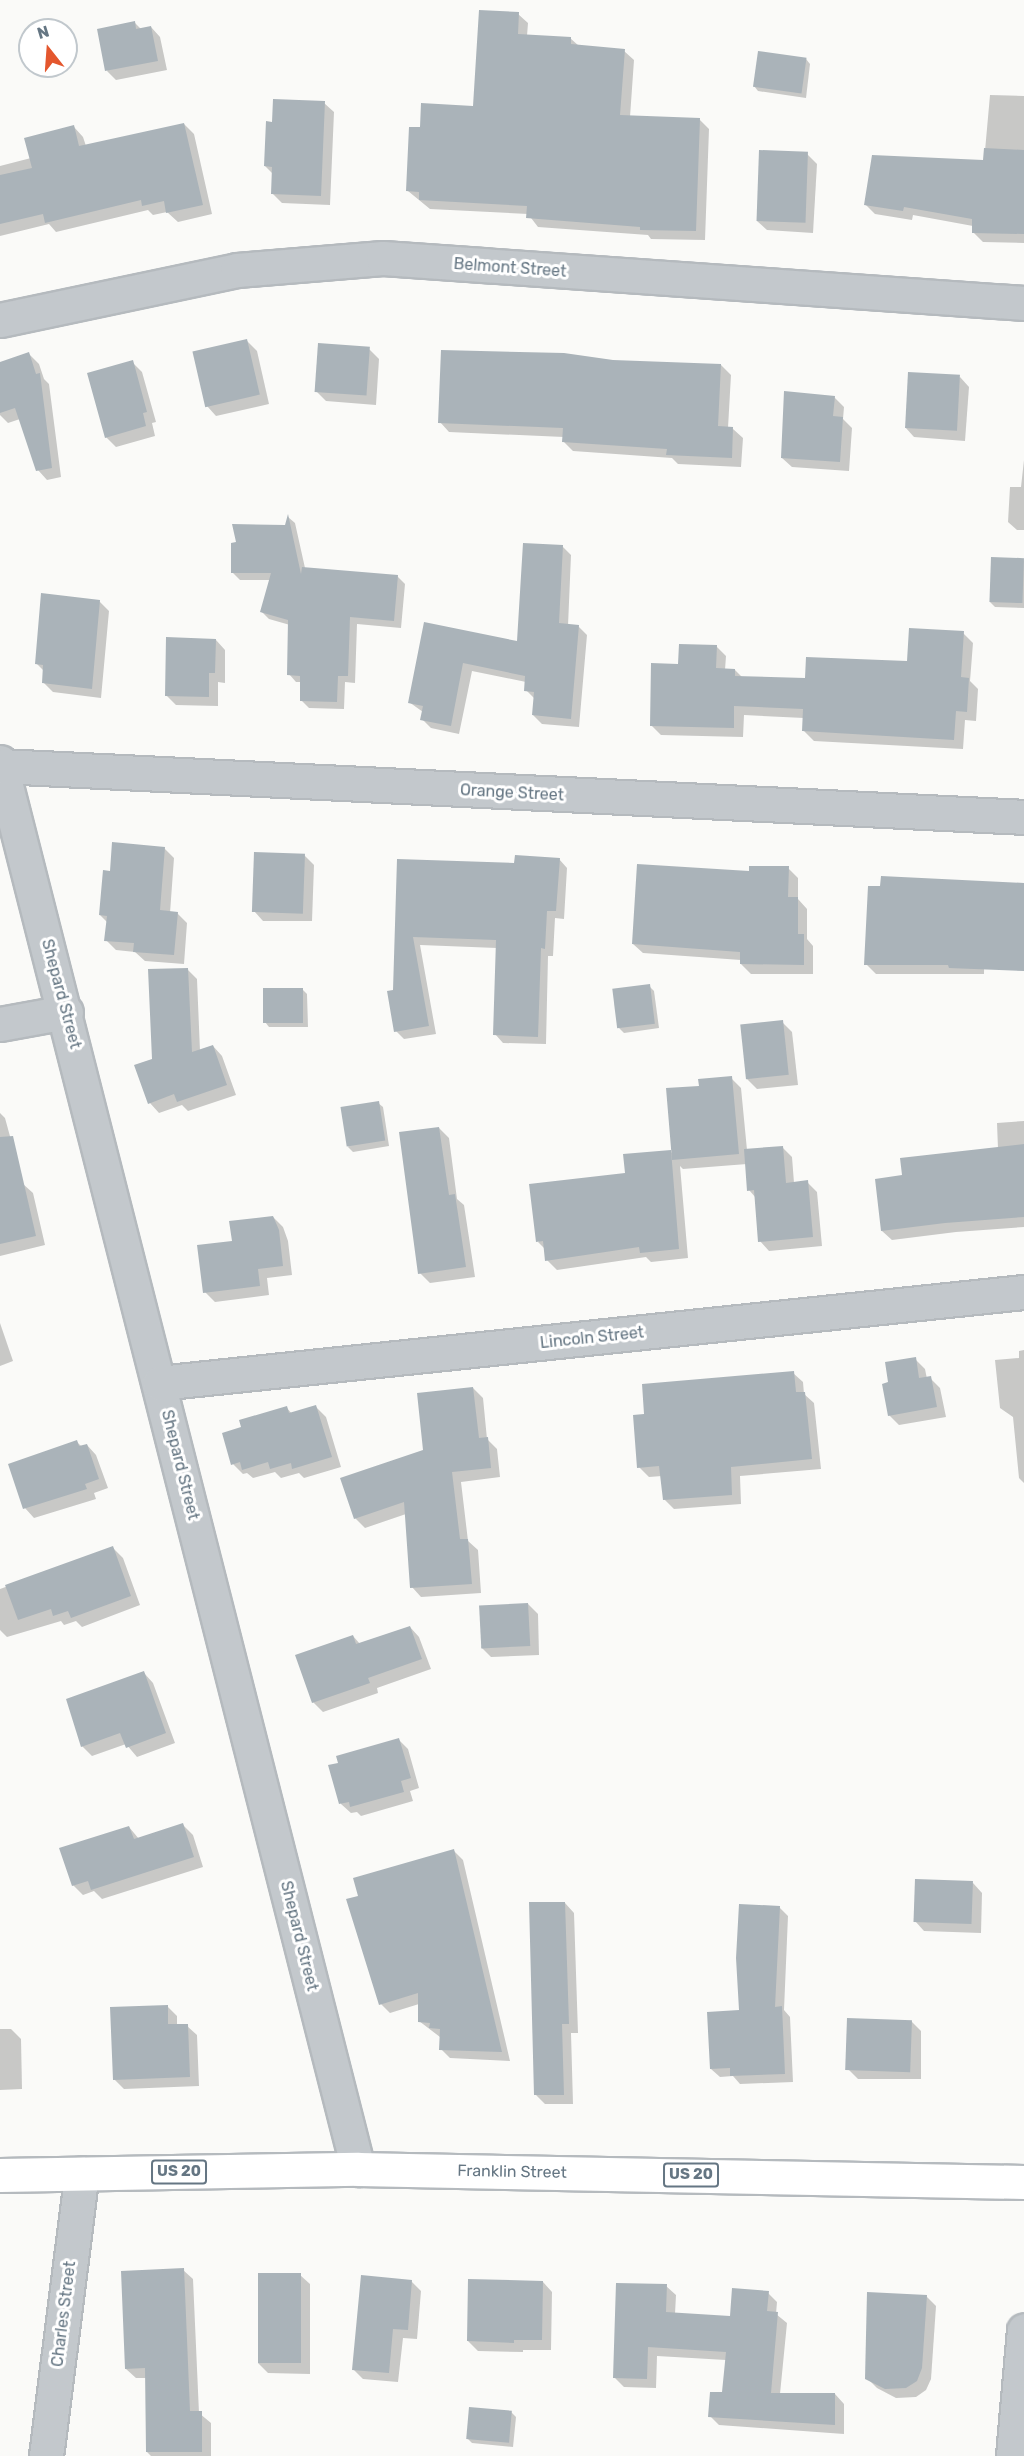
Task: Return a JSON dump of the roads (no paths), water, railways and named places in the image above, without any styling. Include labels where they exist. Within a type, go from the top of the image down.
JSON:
[{"type":"main road","name":"Franklin Street","points":[[0,2175],[358,2169],[1024,2182]]},
{"type":"street","name":"Belmont Street","points":[[0,320],[237,270],[382,258],[1024,303]]},
{"type":"street","name":"Orange Street","points":[[1,764],[1024,817]]},
{"type":"street","name":"Shepard Street","points":[[1,764],[66,1012],[358,2169]]},
{"type":"street","points":[[0,1024],[66,1012]]},
{"type":"street","name":"Lincoln Street","points":[[159,1383],[1024,1292]]},
{"type":"street","name":"Charles Street","points":[[46,2456],[82,2173]]},
{"type":"street","points":[[1013,2456],[1024,2330]]}]
